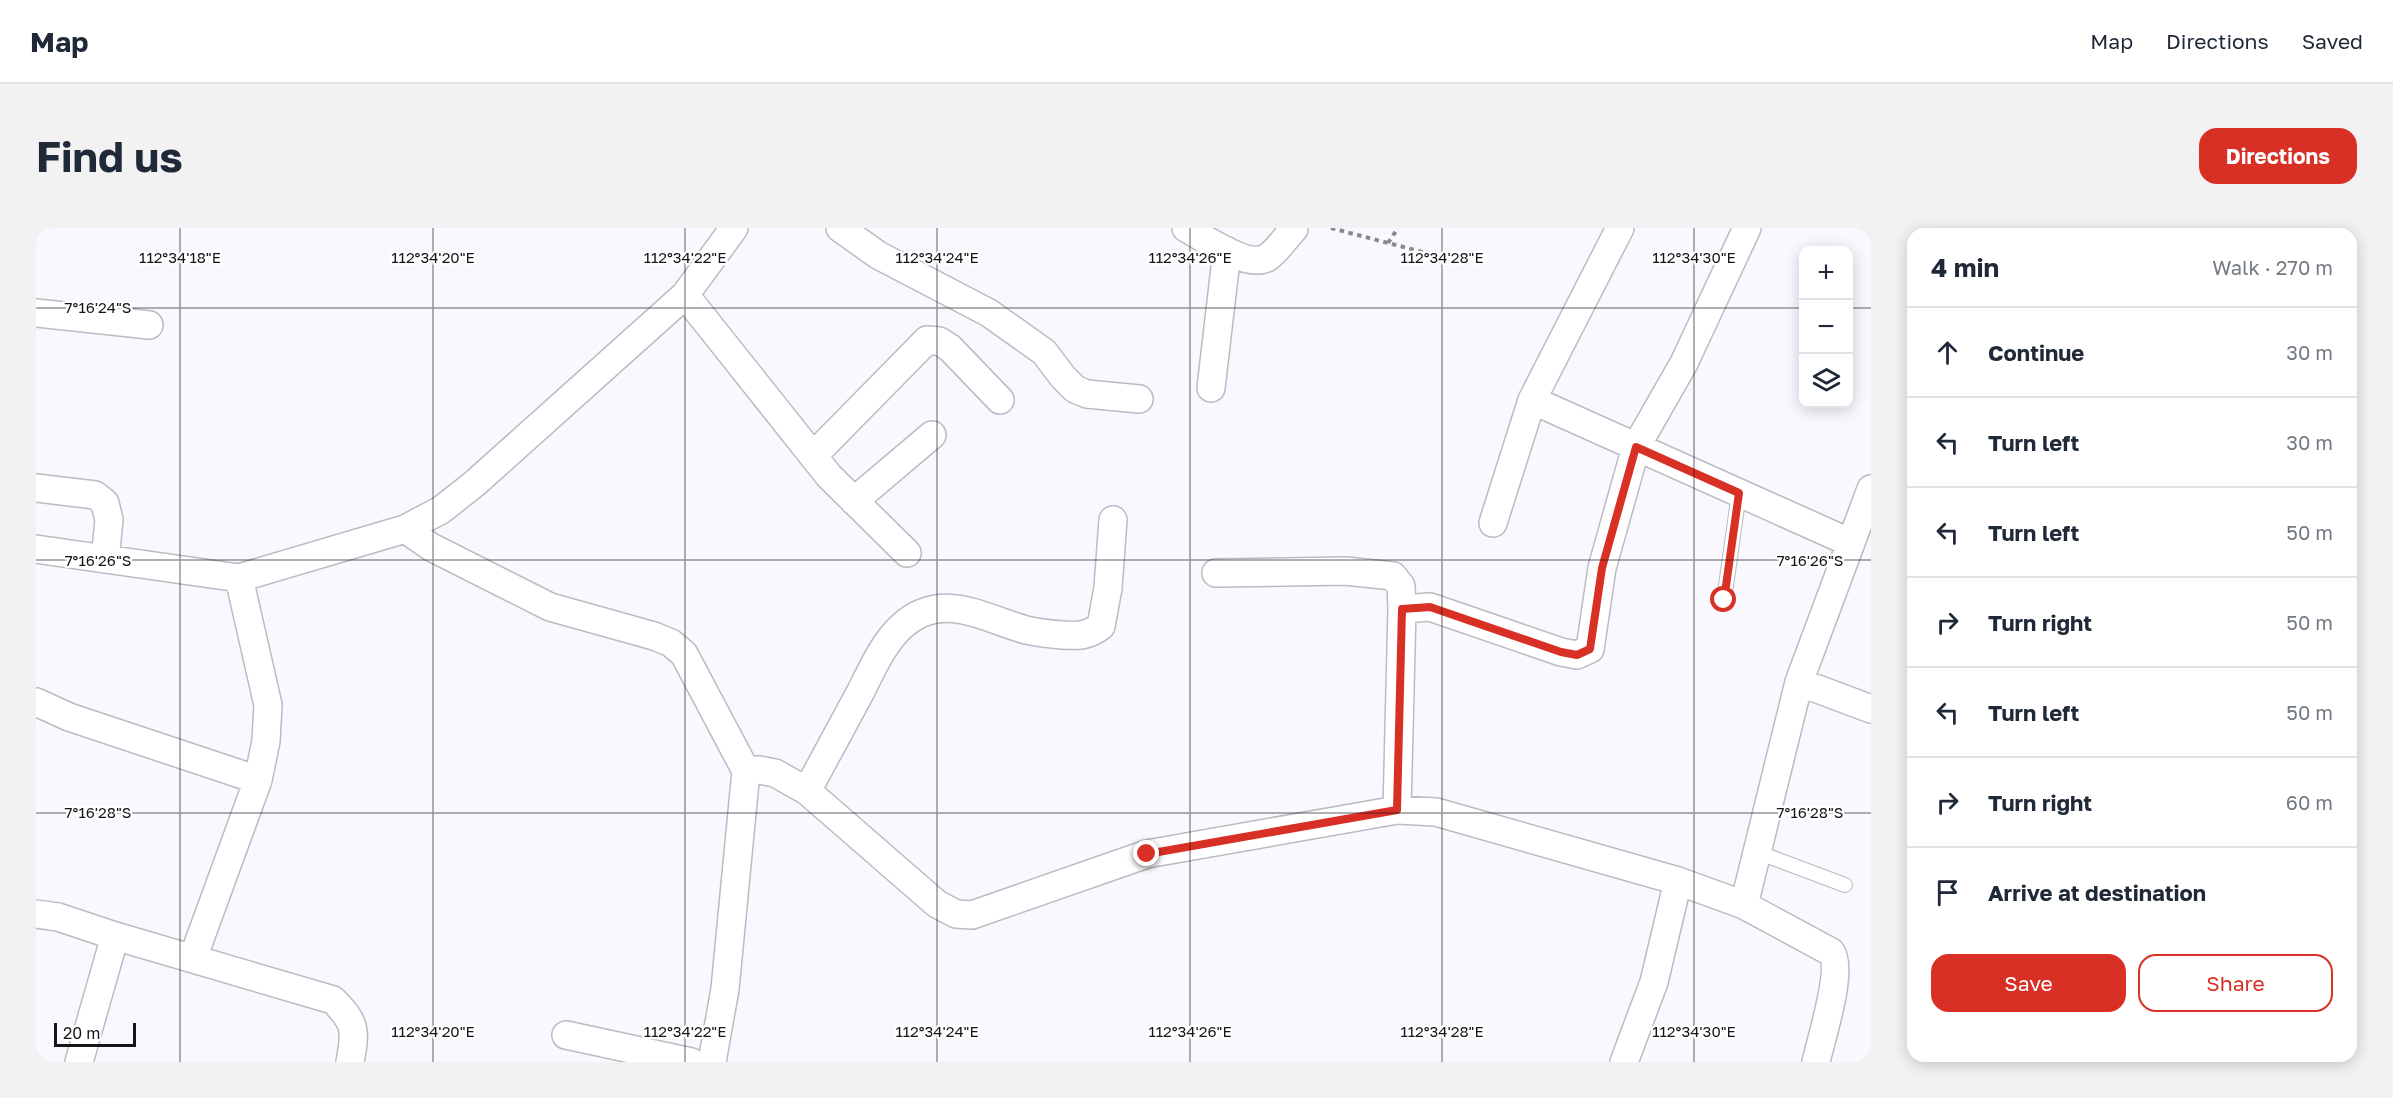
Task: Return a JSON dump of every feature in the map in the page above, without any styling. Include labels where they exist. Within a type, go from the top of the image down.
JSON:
[{"type":"street","points":[[36,549],[238,578],[405,529],[441,510],[474,484],[685,295],[734,228]]},
{"type":"street","points":[[840,228],[878,255],[989,314],[1044,352],[1063,377],[1075,388],[1087,394],[1139,399]]},
{"type":"street","points":[[1186,228],[1227,251],[1253,261],[1267,258],[1294,229]]},
{"type":"street","points":[[1493,523],[1532,400],[1620,228]]},
{"type":"street","points":[[1402,609],[1430,607],[1561,652],[1577,655],[1590,649],[1602,568],[1636,447],[1683,363],[1747,228]]},
{"type":"street","points":[[1211,388],[1227,251]]},
{"type":"street","points":[[685,295],[829,476],[907,553]]},
{"type":"street","points":[[36,313],[149,325]]},
{"type":"street","points":[[813,456],[927,340],[939,341],[950,348],[1000,400]]},
{"type":"street","points":[[1532,400],[1851,543]]},
{"type":"street","points":[[854,501],[932,435]]},
{"type":"street","points":[[36,488],[94,495],[105,503],[109,520],[105,559]]},
{"type":"street","points":[[1744,905],[1799,681],[1871,489]]},
{"type":"street","points":[[807,791],[880,655],[901,626],[922,612],[941,607],[966,610],[1028,630],[1078,636],[1090,634],[1101,626],[1108,588],[1113,520]]},
{"type":"street","points":[[405,529],[431,547],[550,607],[654,636],[670,643],[684,654],[746,771],[725,989],[712,1062]]},
{"type":"street","points":[[1216,573],[1345,571],[1393,576],[1401,586],[1397,810]]},
{"type":"street","points":[[193,958],[258,780],[266,741],[268,705],[238,578]]},
{"type":"street","points":[[1799,681],[1871,709]]},
{"type":"street","points":[[36,702],[69,717],[258,780]]},
{"type":"street","points":[[746,771],[759,770],[775,773],[807,791],[937,903],[956,914],[964,915],[972,915],[1147,854],[1397,810],[1436,812],[1678,881],[1744,905],[1831,952],[1835,967],[1830,1006],[1816,1062]]},
{"type":"street","points":[[1624,1062],[1654,982],[1678,881]]},
{"type":"street","points":[[36,914],[58,917],[114,936],[333,999],[350,1016],[354,1038],[350,1062]]},
{"type":"street","points":[[79,1062],[114,936]]},
{"type":"street","points":[[566,1035],[691,1062]]},
{"type":"lane","points":[[1724,600],[1739,493]]},
{"type":"lane","points":[[1757,852],[1845,885]]},
{"type":"path","points":[[1331,228],[1431,254]]},
{"type":"path","points":[[1388,243],[1398,228]]},
{"type":"route","points":[[1147,854],[1397,810],[1402,609],[1430,607],[1561,652],[1577,655],[1590,649],[1602,568],[1636,447],[1739,493],[1724,600]]}]
